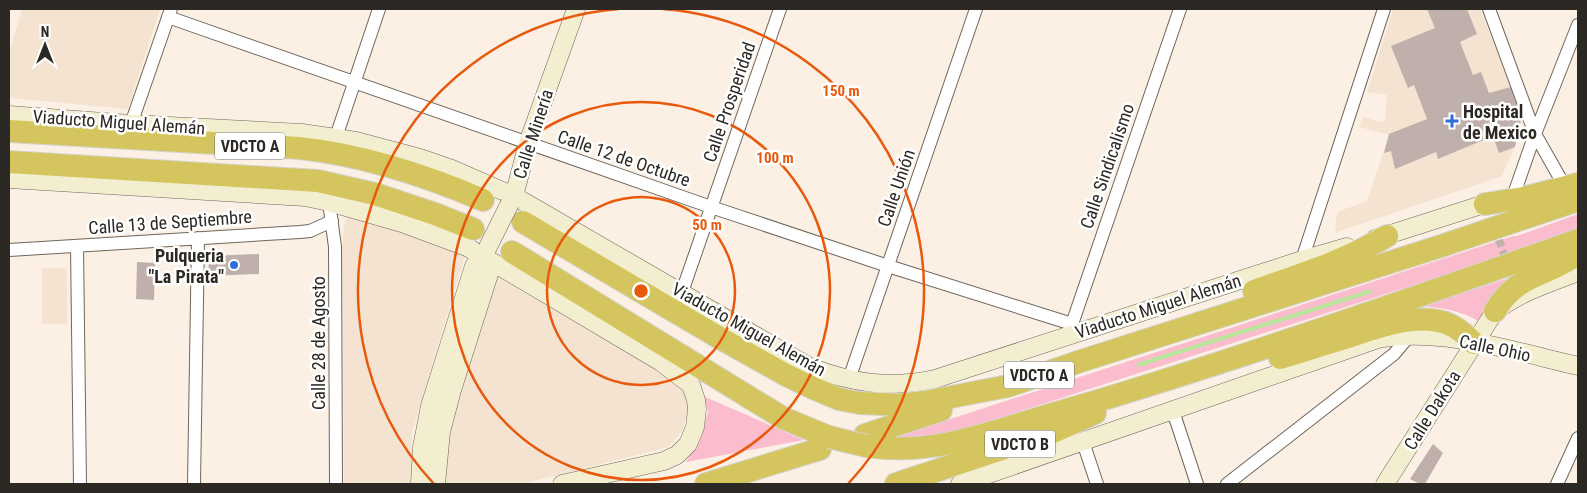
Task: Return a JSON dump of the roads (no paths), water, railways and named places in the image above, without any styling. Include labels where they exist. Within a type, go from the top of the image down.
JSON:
[{"type":"highway","name":"Viaducto Miguel Alemán","points":[[9,131],[324,151],[409,172],[483,200]]},
{"type":"highway","name":"VDCTO A","points":[[9,162],[318,181],[374,194],[435,214],[472,229]]},
{"type":"highway","points":[[1485,204],[1523,198],[1569,181]]},
{"type":"highway","name":"Viaducto Miguel Alemán","points":[[523,222],[786,375],[812,388],[839,399],[859,403],[902,405],[1008,386],[1578,200]]},
{"type":"highway","points":[[1081,361],[1115,339],[1138,328],[1336,262],[1363,250],[1386,236]]},
{"type":"highway","name":"VDCTO A","points":[[512,252],[825,443],[865,440],[901,449],[931,447],[977,437],[1137,389],[1460,282],[1578,240]]},
{"type":"highway","points":[[1495,311],[1505,296],[1515,286],[1528,278],[1561,265],[1578,254]]},
{"type":"highway","points":[[1217,363],[1246,364],[1274,360],[1379,327],[1421,320],[1444,322],[1458,328],[1474,342]]},
{"type":"highway","points":[[639,328],[656,359],[690,360]]},
{"type":"highway","points":[[865,440],[1008,386]]},
{"type":"highway","name":"VDCTO B","points":[[896,484],[1053,432],[1106,408],[1137,389]]},
{"type":"highway","points":[[706,484],[825,443]]},
{"type":"main road","name":"Calle Minería","points":[[420,484],[422,447],[430,406],[474,266],[485,252],[512,200],[528,143],[576,9]]},
{"type":"main road","name":"Viaducto Miguel Alemán","points":[[9,115],[131,124],[302,133],[336,137],[384,148],[452,168],[682,292],[808,366],[849,380],[878,384],[908,384],[935,379],[1070,329],[1386,236],[1514,194],[1569,181],[1578,172]]},
{"type":"main road","points":[[9,179],[305,197],[411,225],[485,252],[656,359],[691,385],[694,392],[697,409],[695,428],[688,444],[677,455],[664,461],[562,484]]},
{"type":"main road","points":[[436,484],[441,432],[452,390],[489,274],[485,252]]},
{"type":"main road","points":[[1495,311],[1525,292],[1578,272]]},
{"type":"main road","name":"Calle Dakota","points":[[1385,484],[1495,311]]},
{"type":"main road","points":[[960,484],[1378,339],[1410,335]]},
{"type":"main road","name":"Calle Ohio","points":[[1410,335],[1474,342],[1578,366]]},
{"type":"street","points":[[336,137],[379,9]]},
{"type":"street","name":"Calle Prosperidad","points":[[682,292],[780,9]]},
{"type":"street","name":"Calle Unión","points":[[849,380],[976,9]]},
{"type":"street","name":"Calle Sindicalismo","points":[[1070,329],[1180,9]]},
{"type":"street","points":[[1302,260],[1384,9]]},
{"type":"street","points":[[1489,9],[1535,134],[1569,181]]},
{"type":"street","points":[[131,124],[170,13]]},
{"type":"street","name":"Calle 12 de Octubre","points":[[170,13],[354,83],[1070,329]]},
{"type":"street","points":[[1514,194],[1535,134],[1578,25]]},
{"type":"street","name":"Calle 28 de Agosto","points":[[329,202],[335,247],[336,484]]},
{"type":"street","name":"Calle 13 de Septiembre","points":[[9,250],[310,230],[332,221]]},
{"type":"street","points":[[194,484],[198,238]]},
{"type":"street","points":[[76,246],[80,484]]},
{"type":"street","points":[[1227,484],[1394,354],[1410,335]]},
{"type":"street","points":[[1173,411],[1197,484]]},
{"type":"street","points":[[1558,484],[1578,438]]},
{"type":"street","points":[[1083,442],[1097,484]]},
{"type":"place","name":"Hospital de Mexico","points":[[1452,121]]},
{"type":"place","name":"Pulqueria \"La Pirata\"","points":[[234,265]]}]
